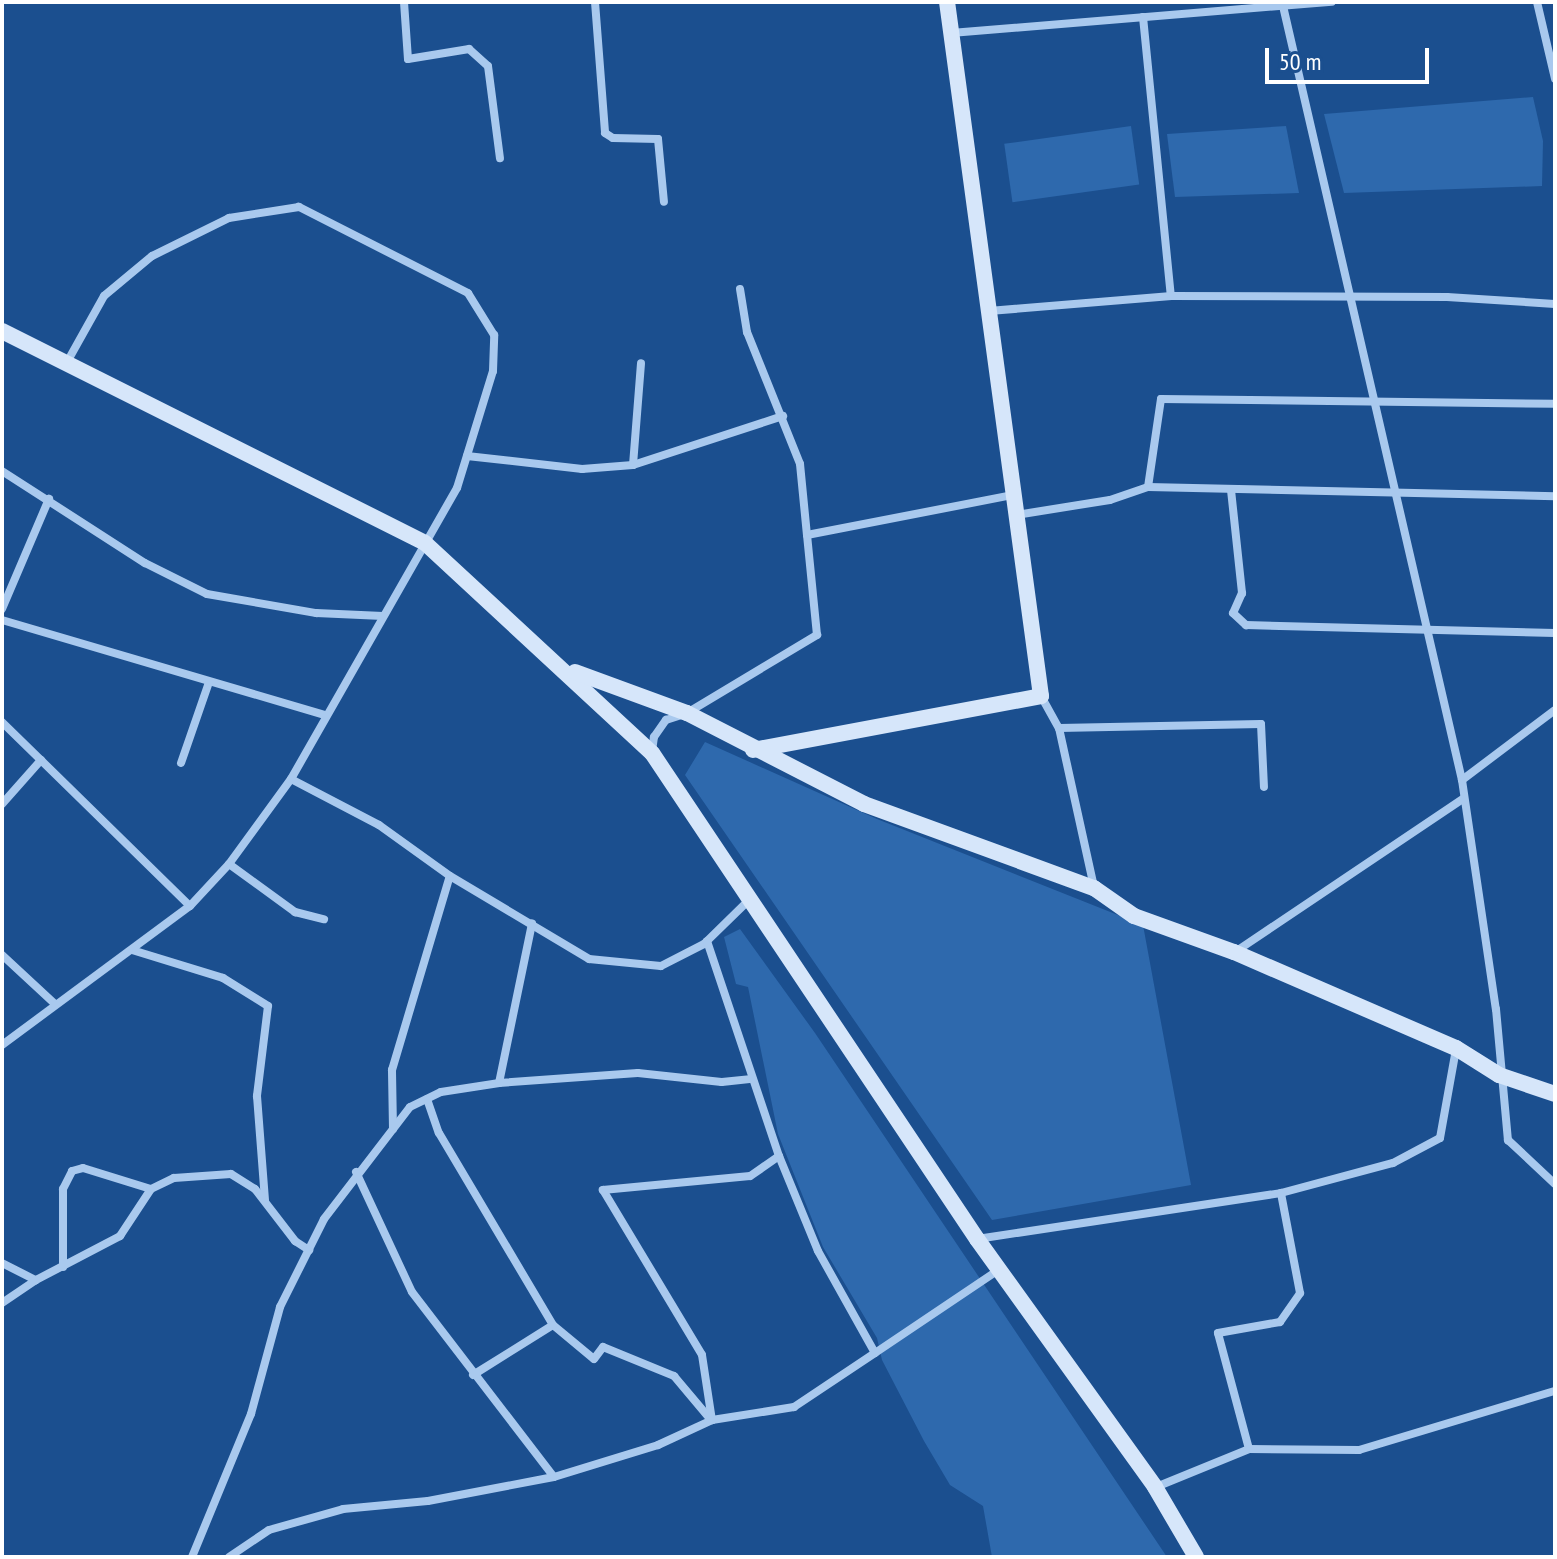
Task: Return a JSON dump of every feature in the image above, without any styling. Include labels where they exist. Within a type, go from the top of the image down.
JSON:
[{"type":"street","points":[[404,2],[408,59],[469,49],[488,66],[500,158]]},
{"type":"street","points":[[595,2],[605,133],[613,138],[658,139],[664,202]]},
{"type":"street","points":[[947,2],[1041,696],[1059,728],[1094,888]]},
{"type":"street","points":[[951,33],[1332,2]]},
{"type":"street","points":[[1537,2],[1555,79]]},
{"type":"street","points":[[1283,6],[1423,629],[1462,780],[1496,1009],[1499,1075],[1508,1140],[1555,1184]]},
{"type":"street","points":[[1143,17],[1171,296]]},
{"type":"street","points":[[2,1045],[190,906],[229,864],[291,779],[324,715],[457,488],[493,371],[494,335],[468,293],[299,207],[229,218],[152,256],[104,296],[66,364]]},
{"type":"street","points":[[652,753],[654,737],[666,720],[687,713],[817,635],[800,464],[783,416],[769,395],[747,332],[740,289]]},
{"type":"street","points":[[988,311],[1171,296],[1555,304]]},
{"type":"street","points":[[2,331],[425,543],[568,670],[652,753],[748,901],[977,1239],[1155,1487],[1196,1557]]},
{"type":"street","points":[[633,465],[641,363]]},
{"type":"street","points":[[1148,487],[1161,399],[1372,399],[1555,404]]},
{"type":"street","points":[[467,456],[582,469],[633,465],[783,416]]},
{"type":"street","points":[[2,471],[145,563],[207,594],[316,613],[383,616]]},
{"type":"street","points":[[1015,515],[1110,500],[1148,487],[1555,496]]},
{"type":"street","points":[[1231,490],[1242,593],[1233,613],[1246,625],[1555,633]]},
{"type":"street","points":[[807,535],[1013,495]]},
{"type":"street","points":[[2,609],[49,499]]},
{"type":"street","points":[[2,620],[324,715]]},
{"type":"street","points":[[568,670],[687,713],[751,750],[864,804],[1094,888],[1134,916],[1234,952],[1456,1048],[1499,1075],[1555,1094]]},
{"type":"street","points":[[181,763],[209,682]]},
{"type":"street","points":[[751,750],[1041,696]]},
{"type":"street","points":[[1462,780],[1555,710]]},
{"type":"street","points":[[2,722],[190,906]]},
{"type":"street","points":[[1059,728],[1261,724],[1264,787]]},
{"type":"street","points":[[2,804],[41,760]]},
{"type":"street","points":[[291,779],[379,825],[450,876],[589,959],[661,966],[707,941],[748,901]]},
{"type":"street","points":[[1234,952],[1463,799]]},
{"type":"street","points":[[229,864],[295,912],[324,919]]},
{"type":"street","points":[[393,1130],[392,1070],[450,876]]},
{"type":"street","points":[[499,1083],[532,923]]},
{"type":"street","points":[[707,941],[779,1156],[818,1251],[875,1353]]},
{"type":"street","points":[[132,950],[223,978],[268,1006],[257,1096],[265,1201]]},
{"type":"street","points":[[2,955],[55,1004]]},
{"type":"street","points":[[977,1239],[1281,1193],[1393,1163],[1440,1138],[1456,1048]]},
{"type":"street","points":[[192,1557],[251,1414],[280,1307],[309,1250],[356,1172],[410,1107],[427,1099],[499,1083],[638,1073],[722,1082],[752,1079]]},
{"type":"street","points":[[427,1099],[439,1133],[553,1325],[594,1359],[603,1347],[674,1376],[712,1420]]},
{"type":"street","points":[[712,1420],[702,1355],[603,1190],[750,1176],[779,1156]]},
{"type":"street","points":[[63,1267],[63,1189],[72,1171],[83,1168],[151,1189]]},
{"type":"street","points":[[356,1172],[412,1292],[554,1477]]},
{"type":"street","points":[[2,1303],[36,1280],[120,1236],[151,1189],[174,1178],[231,1174],[265,1201],[295,1241],[309,1250]]},
{"type":"street","points":[[1249,1449],[1218,1333],[1280,1322],[1300,1293],[1281,1193]]},
{"type":"street","points":[[2,1263],[36,1280]]},
{"type":"street","points":[[229,1557],[269,1530],[343,1509],[428,1501],[554,1477],[658,1445],[712,1420],[794,1407],[1000,1269]]},
{"type":"street","points":[[473,1375],[553,1325]]},
{"type":"street","points":[[1155,1487],[1249,1449],[1359,1450],[1555,1391]]},
{"type":"shaded area","points":[[1533,97],[1543,141],[1542,186],[1344,193],[1324,114]]},
{"type":"shaded area","points":[[1131,126],[1139,184],[1012,202],[1004,144]]},
{"type":"shaded area","points":[[1286,126],[1299,193],[1175,197],[1167,134]]},
{"type":"shaded area","points":[[705,742],[877,819],[1143,925],[1191,1185],[992,1220],[685,775]]},
{"type":"shaded area","points":[[740,929],[815,1033],[1167,1557],[992,1557],[983,1506],[950,1485],[882,1360],[877,1338],[823,1247],[778,1134],[748,987],[736,984],[724,937]]}]
